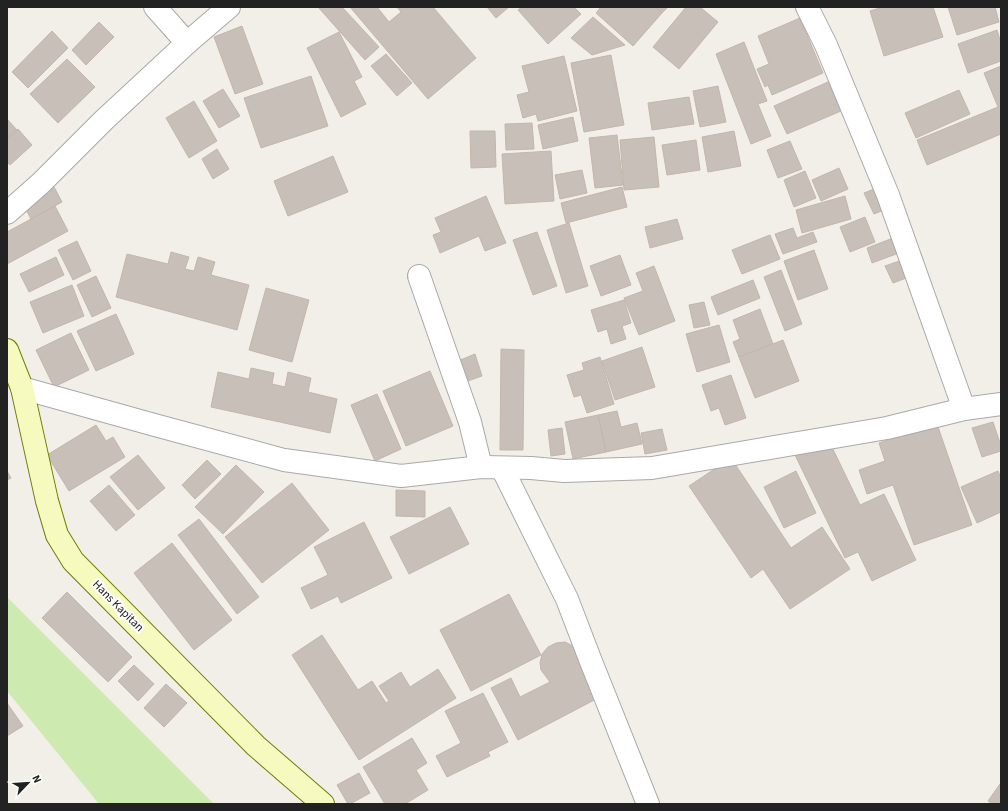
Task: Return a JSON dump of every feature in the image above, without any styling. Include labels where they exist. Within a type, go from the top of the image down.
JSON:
[{"type":"street","points":[[155,7],[187,43]]},
{"type":"street","points":[[7,213],[41,183],[104,120],[187,43],[229,7]]},
{"type":"street","points":[[807,7],[826,45],[888,195],[964,409]]},
{"type":"street","points":[[418,276],[470,422],[492,467],[567,599],[648,804]]},
{"type":"street","name":"Hans Kapitan","points":[[7,350],[22,388],[47,501],[57,535],[73,561],[256,746],[323,804]]},
{"type":"street","points":[[22,388],[284,460],[401,476],[492,467],[564,471],[652,468],[887,428],[964,409],[1001,404]]},
{"type":"green space","points":[[7,597],[214,804],[99,804],[7,691]]},
{"type":"building","points":[[318,7],[342,7],[379,47],[365,60]]},
{"type":"building","points":[[350,7],[377,7],[389,22],[401,12],[397,7],[433,7],[476,58],[428,99]]},
{"type":"building","points":[[487,7],[509,7],[496,18]]},
{"type":"building","points":[[522,7],[574,7],[581,14],[548,44],[518,10]]},
{"type":"building","points":[[601,7],[655,7],[662,13],[633,46],[596,13]]},
{"type":"building","points":[[655,7],[668,7],[662,13]]},
{"type":"building","points":[[686,7],[700,7],[718,22],[679,69],[653,47]]},
{"type":"building","points":[[883,7],[933,7],[943,37],[884,56],[870,11]]},
{"type":"building","points":[[948,7],[995,7],[999,22],[957,35]]},
{"type":"building","points":[[593,17],[625,45],[592,55],[571,38]]},
{"type":"building","points":[[800,18],[823,73],[772,95],[768,85],[765,87],[757,69],[769,64],[758,36]]},
{"type":"building","points":[[99,22],[114,37],[86,65],[72,50]]},
{"type":"building","points":[[242,26],[263,84],[235,94],[214,37]]},
{"type":"building","points":[[997,30],[1001,43],[1001,61],[968,73],[958,44]]},
{"type":"building","points":[[52,31],[68,48],[28,88],[12,72]]},
{"type":"building","points":[[339,32],[362,77],[354,81],[366,104],[341,117],[307,48]]},
{"type":"building","points":[[744,42],[767,101],[758,104],[771,136],[751,144],[716,54]]},
{"type":"building","points":[[386,54],[412,83],[397,96],[371,66]]},
{"type":"building","points":[[611,55],[624,125],[584,132],[571,63]]},
{"type":"building","points":[[564,56],[577,111],[538,121],[536,114],[523,118],[517,95],[529,92],[522,66]]},
{"type":"building","points":[[67,59],[95,87],[58,123],[30,94]]},
{"type":"building","points":[[1001,66],[1001,134],[927,165],[917,140],[998,107],[984,73]]},
{"type":"building","points":[[311,76],[328,126],[261,148],[244,98]]},
{"type":"building","points":[[828,82],[841,111],[787,134],[774,106]]},
{"type":"building","points":[[718,86],[726,122],[700,127],[693,91]]},
{"type":"building","points":[[223,89],[240,116],[219,128],[203,101]]},
{"type":"building","points":[[959,90],[970,114],[916,138],[905,113]]},
{"type":"building","points":[[689,97],[694,124],[652,130],[648,103]]},
{"type":"building","points":[[194,101],[217,141],[189,158],[166,118]]},
{"type":"building","points":[[573,117],[578,141],[543,149],[538,125]]},
{"type":"building","points":[[7,119],[17,130],[7,139]]},
{"type":"building","points":[[532,123],[534,149],[506,150],[505,124]]},
{"type":"building","points":[[18,129],[32,145],[10,165],[7,162],[7,139]]},
{"type":"building","points":[[470,131],[495,131],[496,167],[471,168]]},
{"type":"building","points":[[734,131],[741,166],[708,172],[702,137]]},
{"type":"building","points":[[617,135],[623,185],[595,188],[589,138]]},
{"type":"building","points":[[654,137],[659,187],[624,190],[620,140]]},
{"type":"building","points":[[696,140],[700,170],[667,175],[662,145]]},
{"type":"building","points":[[790,141],[802,169],[778,178],[767,150]]},
{"type":"building","points":[[217,149],[229,169],[213,179],[202,159]]},
{"type":"building","points":[[551,151],[554,201],[505,204],[502,154]]},
{"type":"building","points":[[333,156],[348,192],[288,216],[274,181]]},
{"type":"building","points":[[839,168],[848,189],[821,201],[812,180]]},
{"type":"building","points":[[582,170],[587,193],[560,199],[555,175]]},
{"type":"building","points":[[805,171],[816,198],[794,207],[784,180]]},
{"type":"building","points":[[53,185],[62,202],[31,219],[22,202]]},
{"type":"building","points":[[622,187],[627,207],[566,223],[561,203]]},
{"type":"building","points":[[879,187],[889,208],[874,214],[864,193]]},
{"type":"building","points":[[486,196],[506,243],[485,251],[479,236],[440,253],[433,235],[441,232],[435,218]]},
{"type":"building","points":[[845,196],[851,219],[802,233],[796,210]]},
{"type":"building","points":[[55,206],[68,231],[7,264],[7,232]]},
{"type":"building","points":[[865,217],[875,242],[850,252],[840,227]]},
{"type":"building","points":[[677,219],[683,239],[650,248],[645,227]]},
{"type":"building","points":[[569,223],[588,286],[566,293],[547,230]]},
{"type":"building","points":[[793,228],[797,238],[813,232],[817,242],[783,254],[775,234]]},
{"type":"building","points":[[537,232],[557,286],[533,295],[513,240]]},
{"type":"building","points":[[770,235],[780,259],[742,274],[732,250]]},
{"type":"building","points":[[893,238],[899,253],[872,263],[867,248]]},
{"type":"building","points":[[77,241],[91,271],[73,280],[58,250]]},
{"type":"building","points":[[814,250],[828,289],[798,300],[784,261]]},
{"type":"building","points":[[171,252],[189,257],[185,269],[194,271],[198,257],[215,262],[211,275],[249,285],[237,330],[116,297],[127,254],[168,264]]},
{"type":"building","points":[[620,255],[631,285],[601,296],[590,266]]},
{"type":"building","points":[[56,257],[64,275],[29,292],[20,274]]},
{"type":"building","points":[[902,260],[909,277],[893,283],[885,266]]},
{"type":"building","points":[[654,266],[675,321],[639,335],[624,298],[643,291],[636,273]]},
{"type":"building","points":[[781,270],[802,324],[785,331],[764,277]]},
{"type":"building","points":[[96,276],[111,308],[92,317],[77,285]]},
{"type":"building","points":[[753,280],[760,298],[718,315],[711,297]]},
{"type":"building","points":[[72,285],[84,316],[43,333],[30,302]]},
{"type":"building","points":[[266,288],[309,300],[292,362],[249,350]]},
{"type":"building","points":[[624,300],[631,323],[622,326],[626,339],[611,344],[607,329],[598,332],[591,310]]},
{"type":"building","points":[[704,302],[710,325],[694,328],[689,305]]},
{"type":"building","points":[[760,309],[773,344],[739,357],[733,342],[740,339],[733,320]]},
{"type":"building","points":[[116,314],[134,354],[96,371],[77,331]]},
{"type":"building","points":[[719,325],[730,362],[697,372],[686,334]]},
{"type":"building","points":[[71,333],[89,370],[54,387],[36,350]]},
{"type":"building","points":[[783,340],[799,381],[755,398],[739,357]]},
{"type":"building","points":[[642,347],[655,387],[615,400],[602,361]]},
{"type":"building","points":[[501,349],[524,350],[523,450],[500,450]]},
{"type":"building","points":[[475,354],[482,376],[465,382],[458,361]]},
{"type":"building","points":[[600,357],[614,404],[587,413],[581,395],[574,397],[567,375],[584,370],[582,363]]},
{"type":"building","points":[[251,368],[274,373],[272,384],[285,387],[288,372],[311,378],[308,392],[337,399],[330,433],[211,407],[218,372],[249,379]]},
{"type":"building","points":[[430,371],[453,426],[406,446],[383,391]]},
{"type":"building","points":[[731,375],[746,418],[725,425],[719,408],[711,411],[702,385]]},
{"type":"building","points":[[377,394],[401,449],[375,461],[351,405]]},
{"type":"building","points":[[617,411],[621,427],[637,423],[642,444],[606,452],[598,415]]},
{"type":"building","points":[[598,415],[606,452],[573,459],[565,422]]},
{"type":"building","points":[[993,422],[1001,446],[1001,451],[982,457],[972,428]]},
{"type":"building","points":[[937,424],[972,525],[914,545],[893,485],[867,494],[859,470],[885,461],[879,443]]},
{"type":"building","points":[[96,425],[106,441],[113,437],[125,457],[69,491],[47,455]]},
{"type":"building","points":[[562,428],[565,454],[551,456],[548,430]]},
{"type":"building","points":[[662,429],[667,450],[645,454],[641,433]]},
{"type":"building","points":[[828,439],[860,505],[884,494],[916,560],[872,581],[858,552],[845,558],[795,455]]},
{"type":"building","points":[[138,455],[165,488],[138,510],[110,477]]},
{"type":"building","points":[[731,458],[791,548],[822,527],[850,569],[790,609],[763,569],[751,578],[689,486]]},
{"type":"building","points":[[207,460],[221,474],[195,499],[182,485]]},
{"type":"building","points":[[236,465],[264,492],[223,534],[195,507]]},
{"type":"building","points":[[7,471],[11,478],[7,480]]},
{"type":"building","points":[[796,471],[816,513],[784,528],[764,487]]},
{"type":"building","points":[[998,471],[1001,478],[1001,512],[977,523],[961,487]]},
{"type":"building","points":[[292,483],[329,530],[262,583],[225,537]]},
{"type":"building","points":[[109,485],[135,515],[116,531],[90,501]]},
{"type":"building","points":[[396,490],[425,491],[425,517],[396,516]]},
{"type":"building","points":[[450,507],[469,544],[409,574],[390,537]]},
{"type":"building","points":[[199,519],[259,597],[237,614],[178,535]]},
{"type":"building","points":[[364,522],[392,578],[341,603],[338,596],[311,609],[301,588],[328,575],[314,547]]},
{"type":"building","points":[[172,543],[232,620],[194,650],[134,573]]},
{"type":"building","points":[[67,592],[132,657],[108,682],[42,618]]},
{"type":"building","points":[[509,594],[541,655],[471,691],[440,630]]},
{"type":"building","points":[[322,635],[358,690],[372,681],[386,703],[389,701],[379,686],[401,672],[410,687],[438,669],[456,698],[359,760],[292,655]]},
{"type":"building","points":[[565,642],[573,646],[600,697],[518,740],[491,688],[511,678],[520,697],[550,682],[541,670],[540,663],[542,654],[548,647],[556,643]]},
{"type":"building","points":[[134,665],[154,684],[138,701],[118,681]]},
{"type":"building","points":[[166,684],[187,703],[164,727],[144,708]]},
{"type":"building","points":[[483,693],[508,742],[488,752],[490,756],[447,777],[436,756],[461,743],[445,711]]},
{"type":"building","points":[[7,703],[23,726],[7,736]]},
{"type":"building","points":[[412,738],[427,763],[416,770],[428,790],[405,804],[385,804],[363,767]]},
{"type":"building","points":[[359,773],[370,793],[348,804],[337,785]]},
{"type":"building","points":[[1000,784],[1001,804],[992,804],[988,801]]}]
